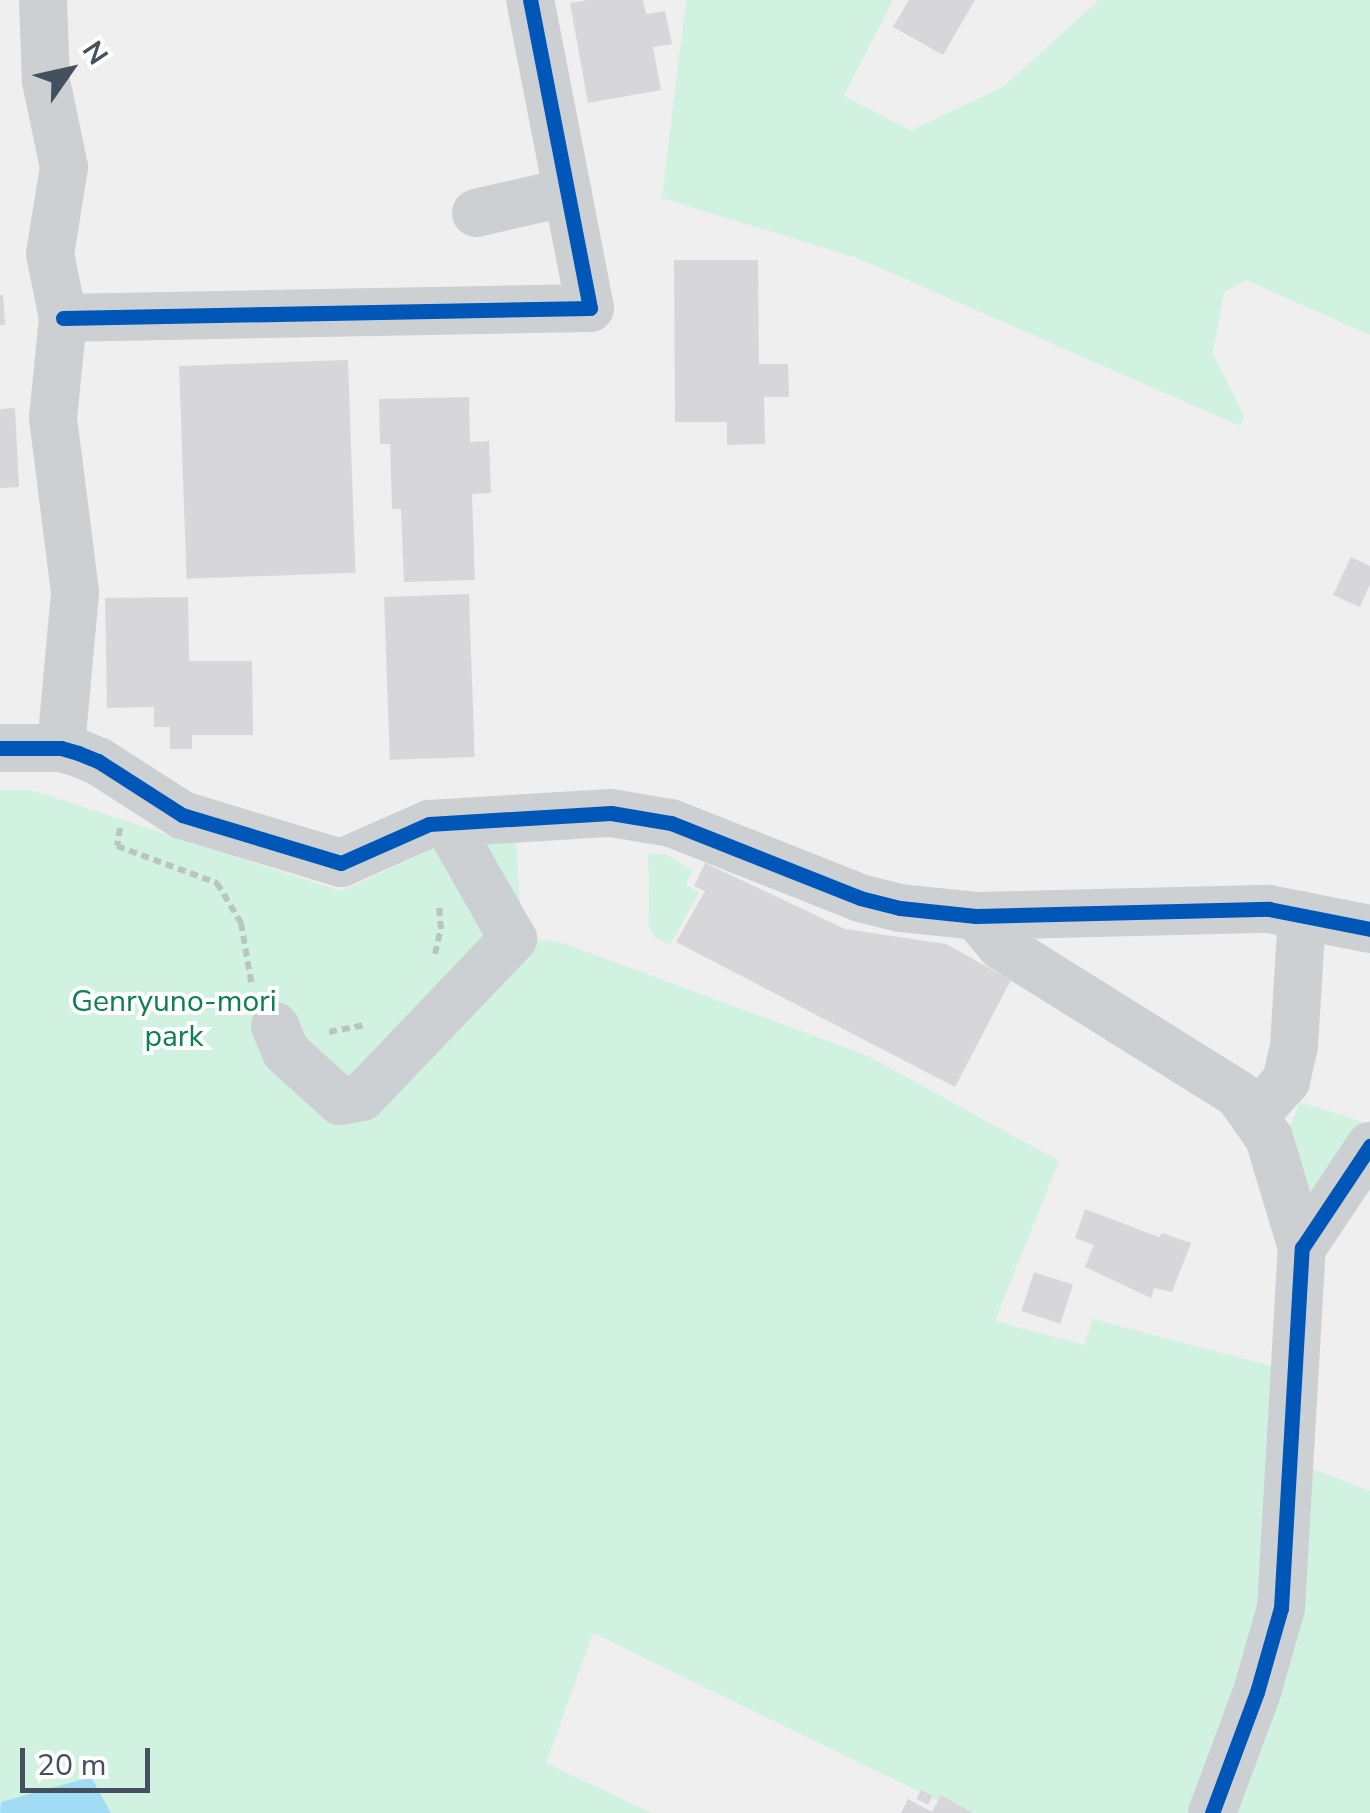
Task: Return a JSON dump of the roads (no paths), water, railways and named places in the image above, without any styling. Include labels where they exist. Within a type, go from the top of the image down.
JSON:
[{"type":"street","points":[[43,0],[46,80],[64,167],[50,254],[63,318],[52,418],[75,593],[60,748]]},
{"type":"street","points":[[63,318],[590,308],[530,0]]},
{"type":"street","points":[[476,213],[568,192]]},
{"type":"street","points":[[0,748],[60,748],[98,760],[182,815],[340,863],[429,824],[612,813],[671,823],[860,898],[900,908],[976,916],[1269,909],[1370,929]]},
{"type":"street","points":[[275,1026],[286,1052],[340,1101],[362,1097],[513,939],[446,823]]},
{"type":"street","points":[[976,916],[1002,946],[1215,1076],[1255,1115],[1276,1158],[1302,1248],[1282,1608],[1257,1692],[1212,1813]]},
{"type":"street","points":[[1255,1115],[1286,1081],[1294,1046],[1302,916]]},
{"type":"street","points":[[1302,1248],[1370,1146]]},
{"type":"water","points":[[91,1777],[111,1813],[0,1813],[1,1802]]},
{"type":"park label","name":"Genryuno-mori park","points":[[174,1019]]}]
